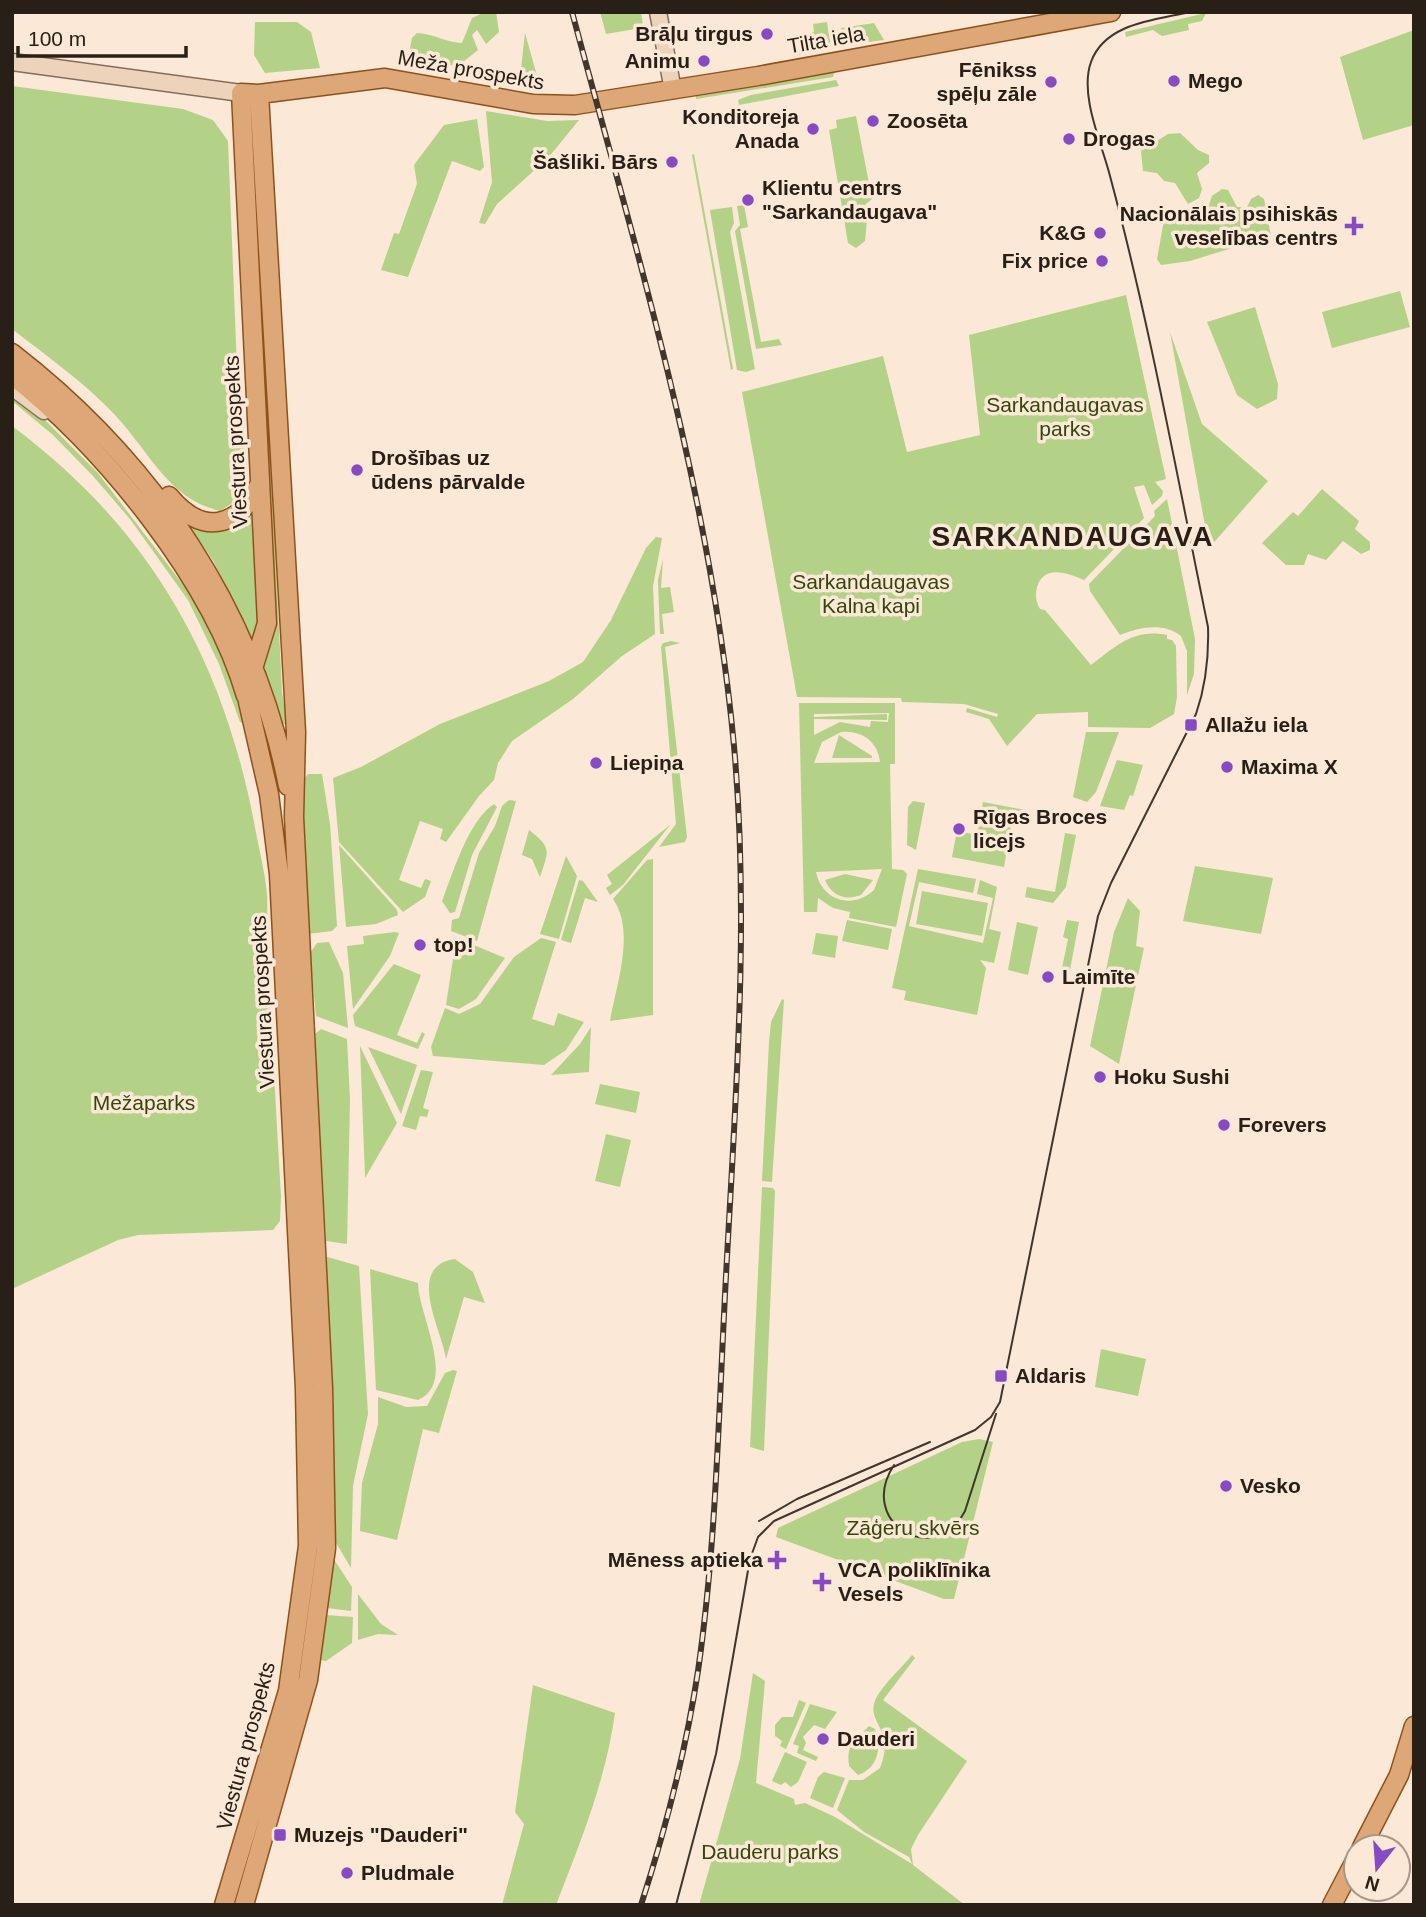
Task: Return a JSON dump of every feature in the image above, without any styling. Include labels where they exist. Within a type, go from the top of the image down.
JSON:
[{"type":"main road","name":"Tilta iela","points":[[673,90],[1111,12]]},
{"type":"main road","name":"Meža prospekts","points":[[250,93],[385,78],[552,106],[673,90]]},
{"type":"main road","name":"Viestura prospekts","points":[[244,1905],[308,1680],[326,1548],[323,1388],[296,1018],[276,836],[248,702],[254,664],[267,623],[260,483],[250,93]]},
{"type":"main road","name":"Viestura prospekts","points":[[224,1905],[288,1690],[308,1546],[296,1018],[295,709],[250,93]]},
{"type":"main road","points":[[12,353],[153,475],[180,509],[205,522],[223,522],[245,509],[260,483]]},
{"type":"main road","points":[[12,375],[72,428],[114,475],[192,577],[220,630],[248,702]]},
{"type":"main road","points":[[110,440],[174,518],[220,591],[254,664],[271,713],[294,817]]},
{"type":"main road","points":[[304,1389],[323,1388]]},
{"type":"main road","points":[[1369,1833],[1399,1775],[1414,1726]]},
{"type":"main road","points":[[254,1807],[272,1813]]},
{"type":"main road","points":[[1332,1905],[1342,1886]]},
{"type":"street","points":[[658,12],[673,90]]},
{"type":"street","name":"Meža prospekts","points":[[12,62],[250,93]]},
{"type":"street","points":[[12,387],[72,428]]},
{"type":"green space","points":[[485,12],[496,12],[499,32],[486,44],[477,30],[472,35],[478,50],[458,66],[408,59],[412,38],[417,33],[462,43],[472,18]]},
{"type":"green space","points":[[600,12],[641,12],[643,25],[641,28],[606,34]]},
{"type":"green space","points":[[1206,13],[1202,21],[1188,24],[1189,30],[1162,36],[1153,30],[1126,37],[1125,32]]},
{"type":"green space","points":[[255,22],[297,22],[311,32],[320,68],[265,73],[254,55]]},
{"type":"green space","points":[[827,22],[831,48],[793,56],[791,37],[814,32],[813,24]]},
{"type":"green space","points":[[874,23],[884,40],[844,45],[841,28]]},
{"type":"green space","points":[[1414,30],[1414,125],[1363,140],[1340,57]]},
{"type":"green space","points":[[525,33],[541,90],[519,87]]},
{"type":"green space","points":[[835,71],[833,77],[696,99],[696,95]]},
{"type":"green space","points":[[836,80],[839,86],[739,105],[738,100],[751,95]]},
{"type":"green space","points":[[12,86],[183,109],[213,120],[228,141],[238,394],[246,459],[244,489],[234,502],[220,511],[202,505],[173,485],[103,403],[12,329]]},
{"type":"green space","points":[[486,111],[547,121],[579,120],[548,158],[497,204],[485,224],[479,223],[492,182]]},
{"type":"green space","points":[[856,116],[872,199],[861,208],[863,220],[867,220],[865,241],[856,248],[848,243],[829,130],[837,128],[836,120]]},
{"type":"green space","points":[[477,119],[484,167],[480,171],[452,161],[408,277],[381,270],[394,233],[399,234],[417,184],[414,165],[444,125]]},
{"type":"green space","points":[[1180,133],[1198,150],[1209,155],[1209,163],[1197,173],[1202,189],[1199,198],[1188,204],[1175,183],[1164,181],[1157,173],[1143,171],[1141,151],[1168,134]]},
{"type":"green space","points":[[694,154],[733,369],[731,370],[692,155]]},
{"type":"green space","points":[[1222,189],[1228,190],[1237,207],[1247,207],[1251,199],[1258,195],[1264,199],[1271,236],[1190,261],[1161,265],[1157,259],[1164,220],[1180,214],[1202,216],[1206,213],[1212,196]]},
{"type":"green space","points":[[744,205],[748,227],[740,229],[761,342],[779,339],[782,345],[756,349],[735,231],[740,225],[737,206]]},
{"type":"green space","points":[[732,207],[734,223],[730,232],[755,369],[746,372],[737,370],[710,210]]},
{"type":"green space","points":[[258,264],[261,264],[282,692],[287,724],[281,724],[261,667]]},
{"type":"green space","points":[[1400,291],[1410,327],[1332,348],[1322,312]]},
{"type":"green space","points":[[1126,295],[1166,479],[1155,482],[1163,491],[1162,496],[1152,505],[1144,485],[1134,487],[1144,518],[1084,580],[1057,572],[1045,575],[1037,587],[1036,598],[1040,609],[1045,610],[1091,665],[1117,645],[1135,636],[1167,635],[1167,639],[1172,640],[1176,646],[1177,697],[1174,714],[1150,728],[1088,727],[1088,712],[1037,714],[1007,746],[989,719],[966,712],[967,708],[997,717],[998,714],[964,704],[902,702],[901,698],[797,697],[742,392],[883,356],[907,452],[980,435],[969,335]]},
{"type":"green space","points":[[1255,307],[1278,384],[1277,399],[1257,409],[1237,395],[1207,322]]},
{"type":"green space","points":[[1170,332],[1202,424],[1268,481],[1209,548]]},
{"type":"green space","points":[[12,394],[45,420],[98,473],[191,595],[226,665],[246,724],[240,722],[219,664],[188,600],[130,519],[53,435],[12,401]]},
{"type":"green space","name":"Mežaparks","points":[[12,426],[60,465],[103,507],[140,552],[172,600],[199,650],[222,704],[240,761],[266,886],[281,1196],[280,1221],[273,1230],[138,1235],[118,1240],[12,1289]]},
{"type":"green space","points":[[1322,489],[1359,521],[1355,529],[1370,542],[1370,550],[1361,554],[1343,541],[1326,560],[1308,554],[1304,565],[1286,565],[1262,543],[1293,512],[1298,516]]},
{"type":"green space","points":[[1167,499],[1195,639],[1194,674],[1187,695],[1187,651],[1181,636],[1159,627],[1120,635],[1090,591],[1089,584],[1155,516],[1154,511]]},
{"type":"green space","points":[[255,506],[259,630],[252,644],[214,562],[184,519],[193,525]]},
{"type":"green space","points":[[656,537],[662,538],[653,586],[655,634],[622,656],[573,699],[512,741],[498,763],[494,780],[446,842],[440,839],[443,829],[420,821],[399,880],[421,888],[425,879],[431,881],[425,897],[403,912],[339,842],[333,778],[361,767],[440,724],[549,681],[583,662],[611,620],[646,548]]},
{"type":"green space","points":[[663,559],[661,588],[670,587],[674,612],[662,614],[664,634],[660,634],[658,580]]},
{"type":"green space","points":[[663,643],[680,643],[665,647],[687,837],[685,842],[659,847],[676,824],[661,647]]},
{"type":"green space","points":[[799,703],[895,703],[895,764],[890,764],[892,869],[903,870],[907,874],[896,927],[849,918],[850,912],[833,908],[818,898],[817,912],[804,912]],"holes":[[[889,713],[888,722],[871,721],[870,727],[840,722],[814,735],[814,719],[887,720],[887,714],[814,717],[814,714]],[[841,732],[862,735],[876,748],[880,762],[814,763],[822,742]],[[882,869],[874,890],[857,900],[848,901],[831,896],[819,882],[816,872]]]},
{"type":"green space","points":[[1086,732],[1119,732],[1096,792],[1087,802],[1073,797]]},
{"type":"green space","points":[[839,735],[872,756],[872,758],[832,758]]},
{"type":"green space","points":[[1117,760],[1143,765],[1133,796],[1130,795],[1124,810],[1100,806]]},
{"type":"green space","points":[[308,774],[322,774],[330,824],[337,926],[332,931],[308,934],[301,783]]},
{"type":"green space","points":[[509,800],[516,801],[477,941],[451,931],[452,920],[459,918],[479,853],[495,826],[502,806]]},
{"type":"green space","points":[[913,801],[925,803],[916,850],[907,845],[908,807]]},
{"type":"green space","points":[[983,802],[1025,810],[1022,827],[1011,826],[1004,867],[952,857],[957,831],[977,835]]},
{"type":"green space","points":[[494,804],[497,807],[472,855],[455,912],[450,913],[442,901],[456,862],[476,822]]},
{"type":"green space","points":[[670,825],[623,885],[610,895],[606,888],[612,884],[607,875]]},
{"type":"green space","points":[[529,830],[542,841],[546,850],[540,877],[532,859],[522,855]]},
{"type":"green space","points":[[1065,833],[1076,835],[1066,887],[1053,903],[1025,897],[1027,887],[1055,892]]},
{"type":"green space","points":[[339,845],[397,910],[398,915],[376,924],[346,927]]},
{"type":"green space","points":[[566,856],[577,876],[559,939],[540,934]]},
{"type":"green space","points":[[653,859],[653,1015],[610,1021],[624,943],[620,912],[613,899],[647,860]]},
{"type":"green space","points":[[1195,866],[1273,878],[1261,934],[1183,921]]},
{"type":"green space","points":[[918,869],[976,879],[973,893],[919,882],[909,926],[983,943],[993,898],[977,894],[980,880],[997,887],[989,929],[1001,932],[994,963],[980,960],[986,968],[977,1015],[904,1000],[906,991],[892,988]]},
{"type":"green space","points":[[845,874],[873,880],[861,895],[844,897],[831,890],[825,880]]},
{"type":"green space","points":[[579,880],[583,881],[598,902],[585,898],[571,943],[561,940]]},
{"type":"green space","points":[[922,891],[988,903],[982,936],[916,924]]},
{"type":"green space","points":[[1128,898],[1140,911],[1136,946],[1144,948],[1119,1064],[1090,1046],[1114,932]]},
{"type":"green space","points":[[847,920],[892,929],[888,950],[842,941]]},
{"type":"green space","points":[[1067,920],[1079,922],[1069,975],[1061,973],[1068,939],[1063,937]]},
{"type":"green space","points":[[1017,922],[1038,927],[1028,975],[1008,970]]},
{"type":"green space","points":[[399,933],[390,956],[353,1009],[347,946],[364,944],[363,936]]},
{"type":"green space","points":[[816,933],[838,936],[835,958],[812,954]]},
{"type":"green space","points":[[457,938],[505,958],[476,999],[459,1009],[446,1005],[453,959],[459,956]]},
{"type":"green space","points":[[541,938],[556,942],[532,1019],[554,1026],[558,1013],[584,1022],[566,1050],[544,1065],[433,1056],[431,1047],[445,1008],[459,1014],[480,1004],[514,957]]},
{"type":"green space","points":[[329,942],[343,973],[348,1028],[316,1016],[310,953],[317,943]]},
{"type":"green space","points":[[394,964],[421,975],[397,1035],[417,1043],[422,1032],[425,1034],[418,1049],[355,1026],[353,1015]]},
{"type":"green space","points":[[782,999],[772,1182],[762,1181],[769,1042],[771,1022]]},
{"type":"green space","points":[[591,1027],[589,1072],[551,1075],[580,1044]]},
{"type":"green space","points":[[321,1029],[347,1039],[350,1100],[347,1244],[326,1241],[315,1034]]},
{"type":"green space","points":[[360,1046],[397,1123],[365,1178],[365,1177]]},
{"type":"green space","points":[[368,1047],[417,1065],[401,1114]]},
{"type":"green space","points":[[421,1070],[433,1072],[423,1108],[429,1110],[427,1117],[420,1116],[416,1130],[402,1126]]},
{"type":"green space","points":[[600,1084],[640,1092],[636,1113],[595,1104]]},
{"type":"green space","points":[[606,1134],[631,1140],[620,1187],[595,1181]]},
{"type":"green space","points":[[762,1187],[773,1188],[775,1191],[764,1451],[750,1447]]},
{"type":"green space","points":[[324,1256],[359,1266],[368,1414],[353,1486],[351,1568],[332,1536]]},
{"type":"green space","points":[[455,1259],[473,1272],[485,1303],[464,1297],[446,1359],[430,1302],[429,1287],[432,1274],[440,1264]]},
{"type":"green space","points":[[370,1269],[418,1283],[436,1364],[435,1379],[429,1391],[418,1400],[376,1390]]},
{"type":"green space","points":[[1101,1349],[1146,1359],[1138,1396],[1095,1387]]},
{"type":"green space","points":[[457,1371],[439,1433],[423,1429],[397,1540],[360,1531],[362,1483],[378,1424],[378,1397],[406,1407],[427,1406],[445,1373]]},
{"type":"green space","name":"Zāģeru skvērs","points":[[979,1439],[993,1442],[954,1599],[944,1599],[776,1537],[778,1528],[962,1442]]},
{"type":"green space","points":[[333,1558],[352,1587],[351,1611],[327,1608]]},
{"type":"green space","points":[[358,1594],[381,1624],[398,1635],[378,1634],[358,1640]]},
{"type":"green space","points":[[326,1615],[353,1617],[352,1643],[326,1661],[319,1660]]},
{"type":"green space","name":"Dauderu parks","points":[[912,1655],[915,1658],[883,1700],[967,1761],[918,1835],[911,1849],[913,1865],[965,1905],[699,1905],[740,1759],[753,1673],[765,1681],[756,1783],[794,1799],[795,1805],[805,1803],[835,1817],[912,1864],[909,1857],[864,1832],[837,1810],[849,1780],[863,1780],[880,1768],[885,1745],[873,1711],[874,1704],[885,1685]]},
{"type":"green space","points":[[533,1685],[615,1713],[599,1787],[556,1905],[502,1905],[524,1824],[515,1812]]},
{"type":"green space","points":[[799,1700],[806,1703],[786,1749],[780,1746],[782,1741],[775,1736],[775,1725],[782,1717],[793,1717]]},
{"type":"green space","points":[[810,1704],[837,1712],[825,1729],[814,1725],[803,1737],[806,1743],[803,1750],[818,1757],[816,1761],[797,1753],[799,1746],[793,1744]]},
{"type":"green space","points":[[869,1726],[875,1729],[877,1736],[877,1756],[870,1768],[858,1775],[849,1766],[850,1748]]},
{"type":"green space","points":[[785,1752],[807,1762],[798,1782],[791,1787],[785,1782],[781,1785],[772,1781]]},
{"type":"green space","points":[[824,1772],[845,1778],[833,1808],[810,1798],[818,1777]]},
{"type":"tram line","points":[[676,1905],[716,1754],[750,1559],[758,1537],[774,1521],[975,1430],[991,1417],[1000,1402],[1098,916],[1111,883],[1196,714],[1202,693],[1208,627],[1150,344],[1110,176],[1093,119],[1088,89],[1091,62],[1107,39],[1133,25],[1190,12]]},
{"type":"tram line","points":[[894,1465],[885,1486],[885,1505],[892,1520],[904,1532],[919,1537],[936,1536],[952,1528],[965,1511],[996,1414]]},
{"type":"tram line","points":[[759,1521],[797,1499],[930,1442]]},
{"type":"railway","points":[[572,12],[646,285],[690,468],[723,653],[739,817],[739,1030],[718,1449],[704,1627],[688,1730],[667,1818],[641,1905]]},
{"type":"place","name":"Brāļu tirgus","points":[[767,34]]},
{"type":"place","name":"Animu","points":[[704,61]]},
{"type":"place","name":"Mego","points":[[1174,81]]},
{"type":"place","name":"Fēnikss spēļu zāle","points":[[1051,82]]},
{"type":"place","name":"Zoosēta","points":[[873,121]]},
{"type":"place","name":"Konditoreja Anada","points":[[813,129]]},
{"type":"place","name":"Drogas","points":[[1069,139]]},
{"type":"place","name":"Šašliki. Bārs","points":[[672,162]]},
{"type":"place","name":"Klientu centrs \"Sarkandaugava\"","points":[[748,200]]},
{"type":"place","name":"Nacionālais psihiskās veselības centrs","points":[[1354,226]]},
{"type":"place","name":"K&G","points":[[1100,233]]},
{"type":"place","name":"Fix price","points":[[1102,261]]},
{"type":"place","name":"Drošības uz ūdens pārvalde","points":[[357,470]]},
{"type":"place","name":"Allažu iela","points":[[1191,725]]},
{"type":"place","name":"Liepiņa","points":[[596,763]]},
{"type":"place","name":"Maxima X","points":[[1227,767]]},
{"type":"place","name":"Rīgas Broces licejs","points":[[959,829]]},
{"type":"place","name":"top!","points":[[420,945]]},
{"type":"place","name":"Laimīte","points":[[1048,977]]},
{"type":"place","name":"Hoku Sushi","points":[[1100,1077]]},
{"type":"place","name":"Forevers","points":[[1224,1125]]},
{"type":"place","name":"Aldaris","points":[[1001,1376]]},
{"type":"place","name":"Vesko","points":[[1226,1486]]},
{"type":"place","name":"Mēness aptieka","points":[[777,1560]]},
{"type":"place","name":"VCA poliklīnika Vesels","points":[[822,1582]]},
{"type":"place","name":"Dauderi","points":[[823,1739]]},
{"type":"place","name":"Muzejs \"Dauderi\"","points":[[280,1835]]},
{"type":"place","name":"Pludmale","points":[[347,1873]]},
{"type":"district","name":"SARKANDAUGAVA","points":[[1073,536]]},
{"type":"park label","name":"Sarkandaugavas parks","points":[[1065,417]]},
{"type":"park label","name":"Sarkandaugavas Kalna kapi","points":[[871,594]]}]
